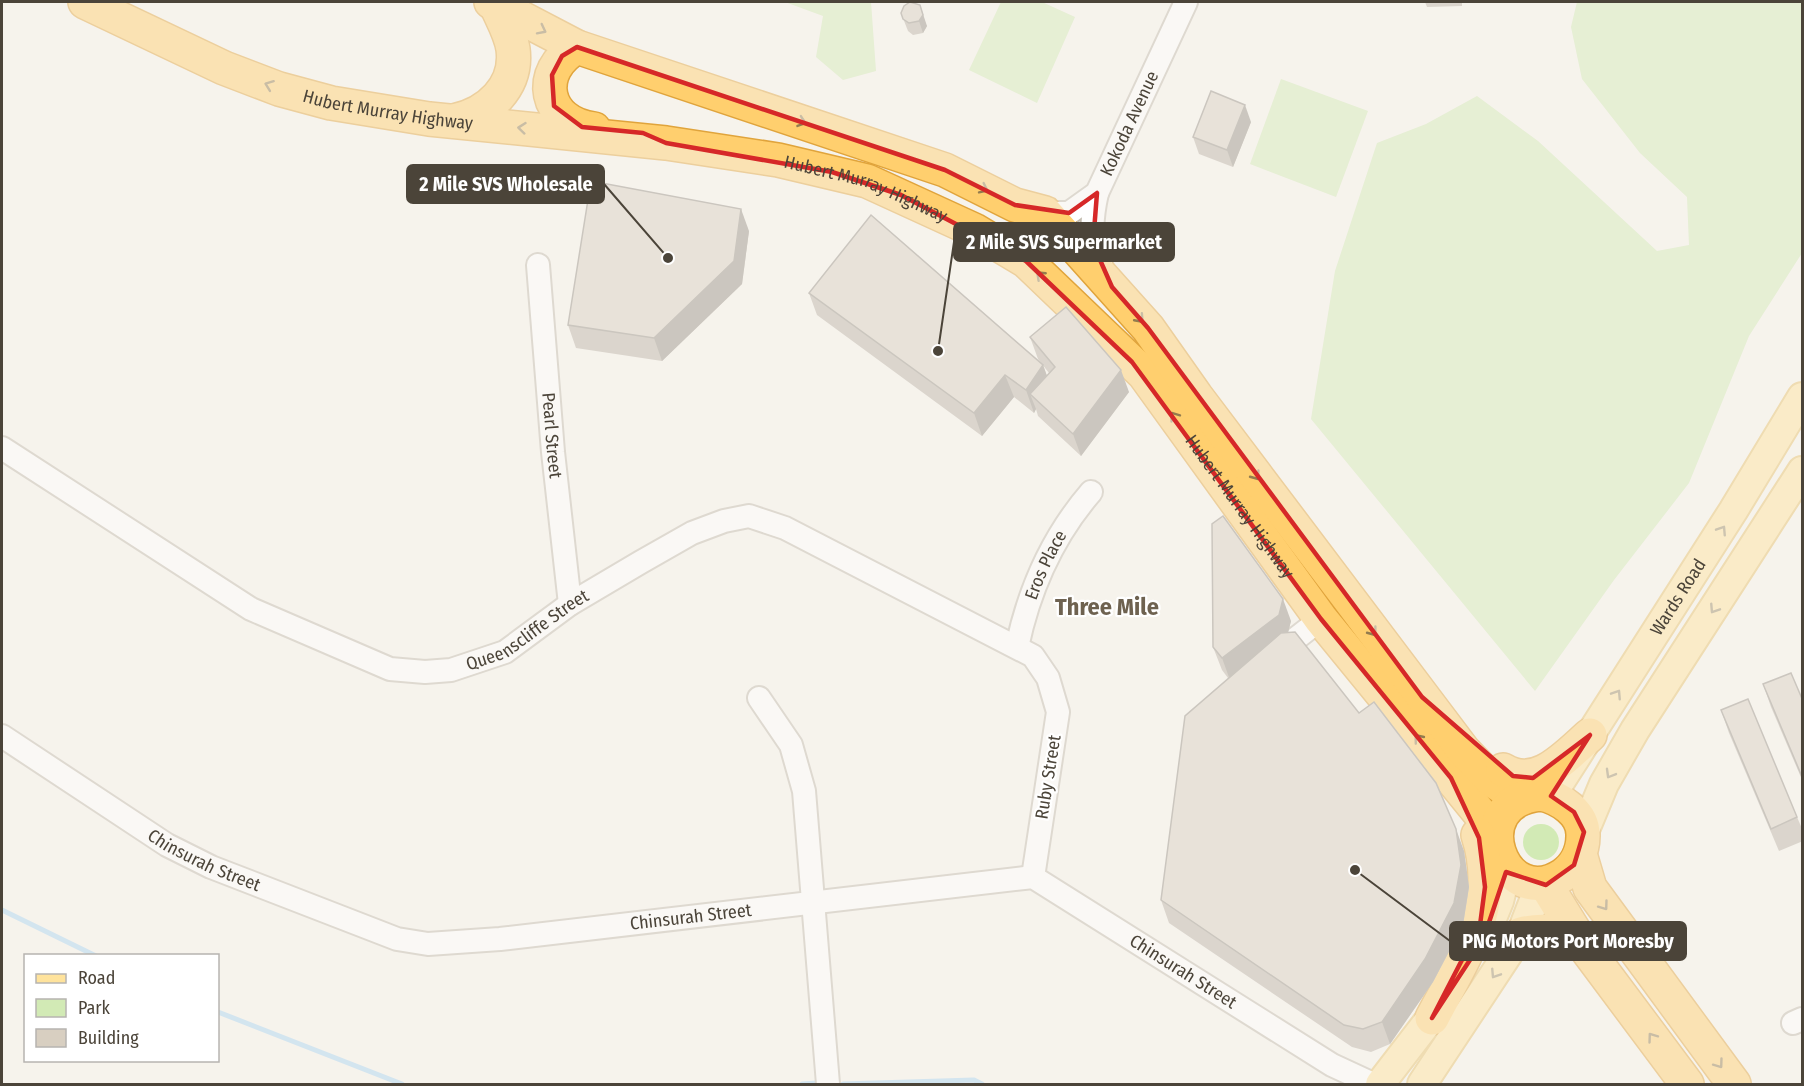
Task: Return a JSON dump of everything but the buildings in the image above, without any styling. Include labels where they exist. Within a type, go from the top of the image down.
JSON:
[{"type":"highway","name":"Hubert Murray Highway","points":[[85,2],[225,68],[279,89],[331,103],[454,122],[666,143],[778,160],[867,181],[974,230],[1026,261],[1144,374],[1321,619],[1496,832]]},
{"type":"highway","points":[[454,122],[475,117],[496,99],[506,87],[513,66],[513,46],[493,3]]},
{"type":"highway","points":[[493,3],[577,47],[945,170],[1015,205],[1045,213]]},
{"type":"highway","points":[[577,47],[562,56],[552,75],[550,88],[554,106],[567,119],[582,127],[643,133],[666,143]]},
{"type":"highway","name":"Hubert Murray Highway","points":[[1045,213],[1148,328],[1422,697],[1492,780],[1536,797]]},
{"type":"highway","points":[[1422,697],[1436,706],[1467,741],[1512,776],[1533,778],[1564,758],[1590,735]]},
{"type":"highway","points":[[1432,1018],[1480,925],[1485,887],[1485,858],[1479,838],[1473,820],[1451,778]]},
{"type":"highway","points":[[1687,1084],[1581,942],[1543,885],[1518,877],[1507,869],[1498,852],[1496,832],[1504,811],[1536,797],[1564,802],[1574,812],[1590,888],[1734,1084]]},
{"type":"highway","points":[[1543,885],[1566,873],[1582,843]]},
{"type":"highway","points":[[1521,934],[1539,930],[1556,931],[1581,942]]},
{"type":"main road","name":"Wards Road","points":[[1536,797],[1590,735],[1734,512],[1803,397]]},
{"type":"main road","name":"Wards Road","points":[[1582,843],[1604,784],[1635,730],[1803,471]]},
{"type":"main road","points":[[1380,1084],[1432,1018],[1483,940],[1499,901],[1507,869]]},
{"type":"main road","points":[[1422,1084],[1521,934],[1543,885]]},
{"type":"street","name":"Kokoda Avenue","points":[[1045,213],[1069,213],[1097,193],[1186,2]]},
{"type":"street","points":[[1097,193],[1091,218],[1093,244],[1112,287]]},
{"type":"street","name":"Pearl Street","points":[[538,265],[553,452],[570,604]]},
{"type":"street","name":"Queenscliffe Street","points":[[2,448],[251,609],[390,669],[425,672],[451,670],[505,652],[570,604],[692,533],[750,516],[794,533],[1017,647],[1033,656],[1048,678]]},
{"type":"street","name":"Eros Place","points":[[1017,647],[1026,603],[1068,519],[1090,492]]},
{"type":"street","points":[[1257,668],[1321,619]]},
{"type":"street","name":"Ruby Street","points":[[1033,876],[1058,712],[1048,678]]},
{"type":"street","points":[[759,698],[791,745],[804,791],[828,1084]]},
{"type":"street","name":"Chinsurah Street","points":[[2,736],[167,845],[211,867],[397,939],[428,944],[489,940],[1033,876],[1332,1065],[1373,1084]]},
{"type":"highlighted area","points":[[577,47],[945,170],[1015,205],[1069,213],[1097,193],[1093,244],[1112,287],[1148,328],[1422,697],[1513,776],[1533,778],[1590,735],[1551,796],[1574,812],[1584,832],[1574,865],[1546,885],[1506,872],[1483,940],[1432,1018],[1480,925],[1485,887],[1479,838],[1451,778],[1321,619],[1132,362],[1026,261],[901,195],[832,172],[666,143],[643,133],[582,127],[554,106],[552,75],[562,56]]},
{"type":"green space","points":[[785,2],[871,2],[876,71],[843,80],[816,57],[823,16]]},
{"type":"green space","points":[[1001,2],[1042,2],[1075,17],[1037,103],[969,70]]},
{"type":"green space","points":[[1577,2],[1802,2],[1802,253],[1749,336],[1689,483],[1614,580],[1535,691],[1311,419],[1335,271],[1377,143],[1426,124],[1477,96],[1538,141],[1657,251],[1689,245],[1687,197],[1640,153],[1582,79],[1571,27]]},
{"type":"green space","points":[[1281,79],[1368,111],[1336,197],[1250,164]]},
{"type":"green space","points":[[1541,824],[1554,829],[1559,842],[1554,855],[1541,860],[1528,855],[1523,842],[1528,829]]},
{"type":"waterway","points":[[2,910],[92,954]]},
{"type":"waterway","points":[[219,1012],[402,1084]]},
{"type":"waterway","points":[[843,1084],[974,1080],[982,1084]]},
{"type":"waterway","points":[[802,1084],[817,1083]]},
{"type":"place","name":"2 Mile SVS Wholesale","points":[[668,258]]},
{"type":"place","name":"2 Mile SVS Supermarket","points":[[938,351]]},
{"type":"place","name":"PNG Motors Port Moresby","points":[[1355,870]]},
{"type":"district","name":"Three Mile","points":[[1107,607]]}]
